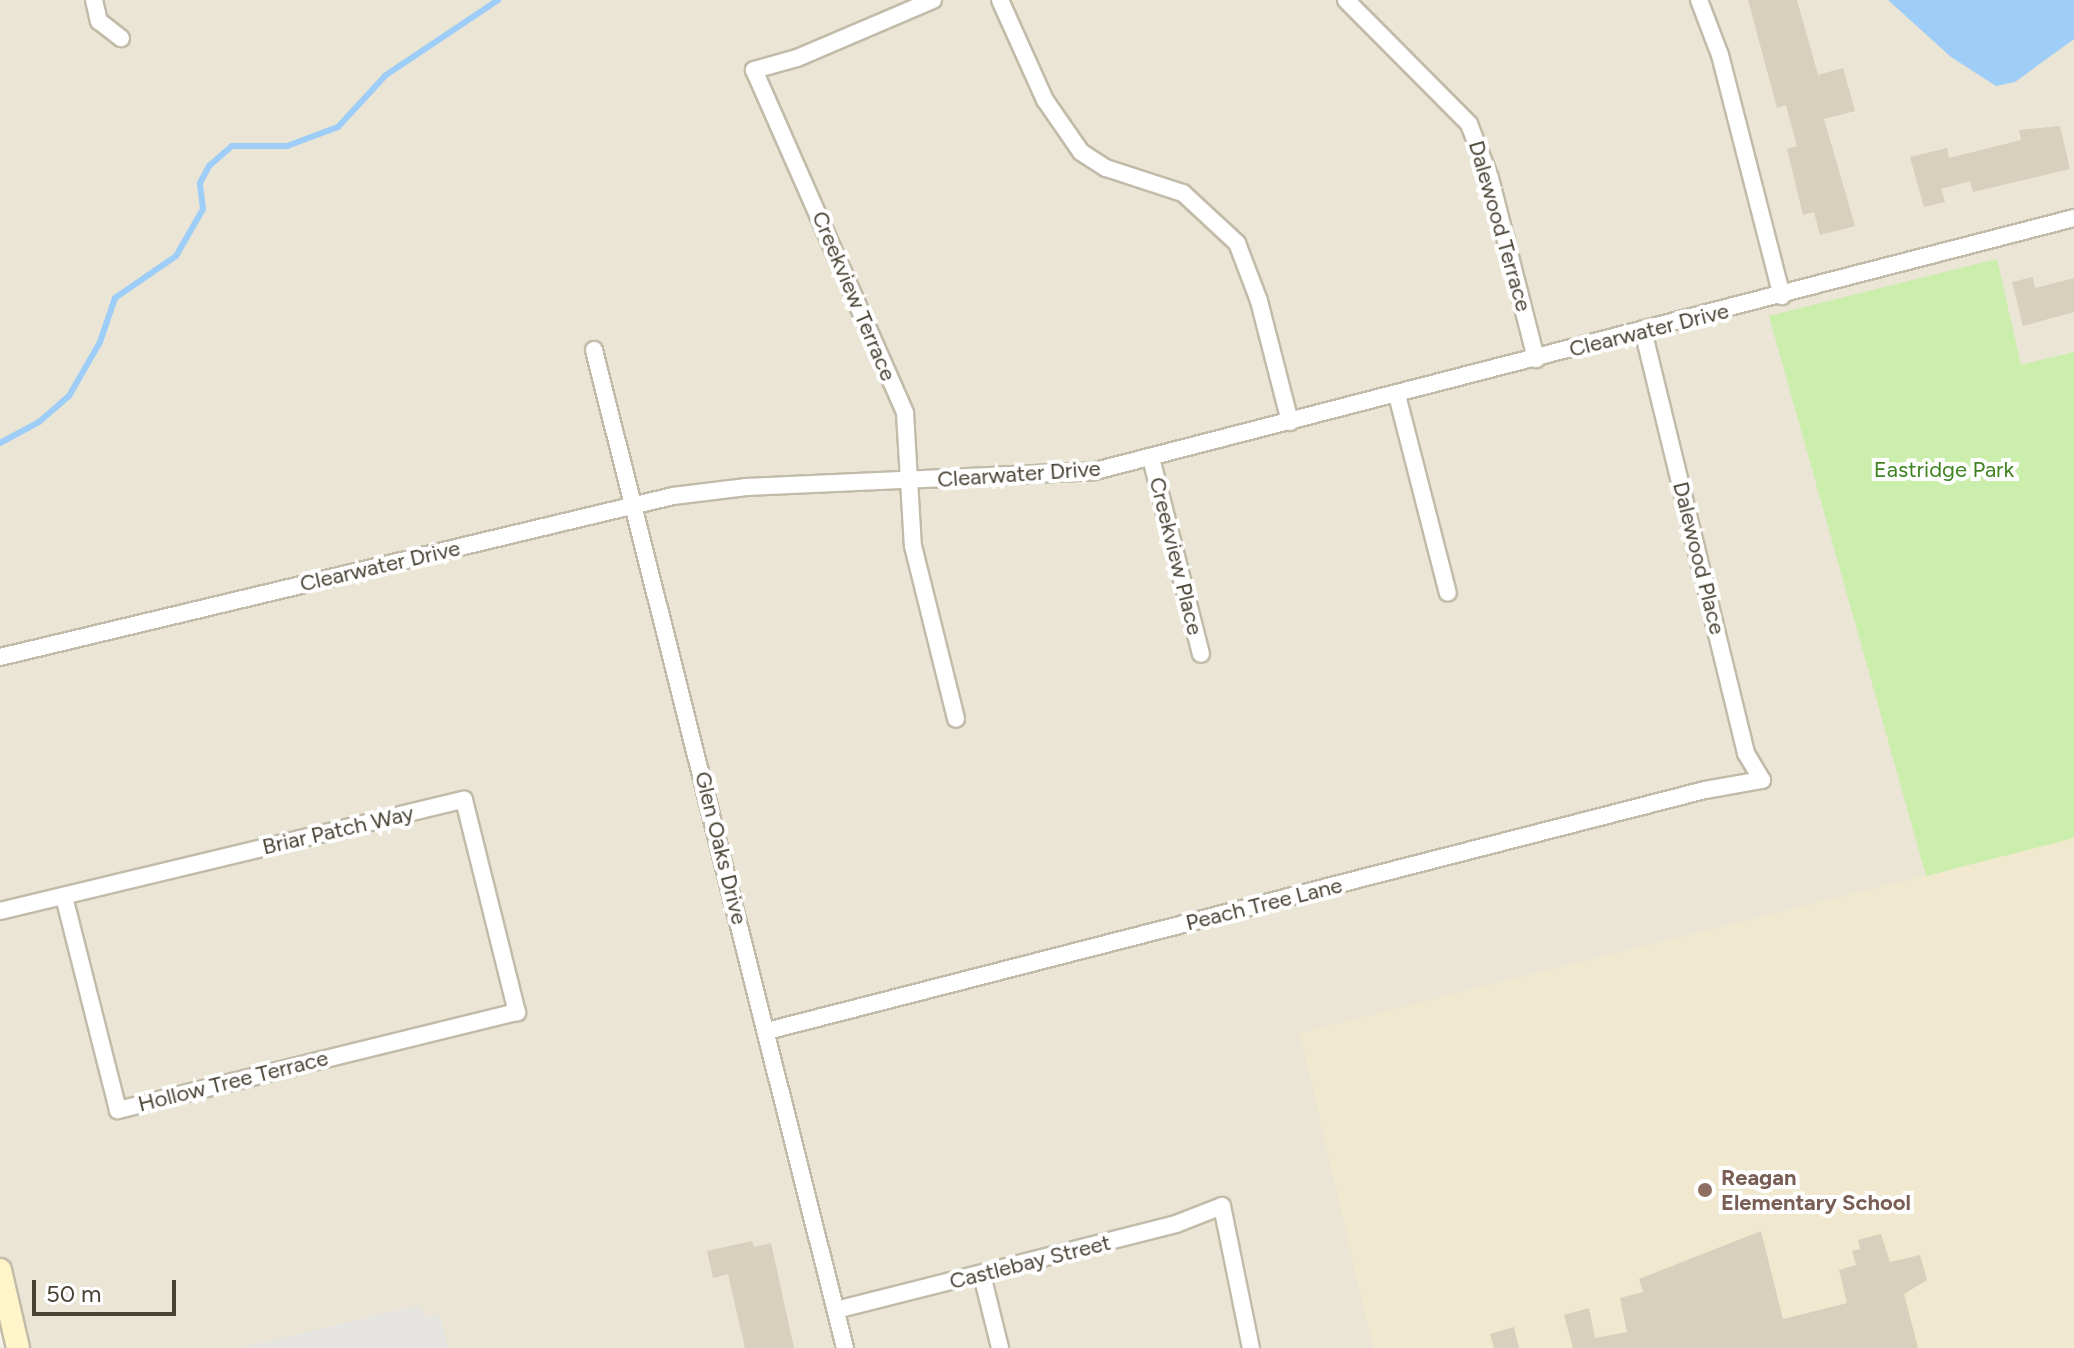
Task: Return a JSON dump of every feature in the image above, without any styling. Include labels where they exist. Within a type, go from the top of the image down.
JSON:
[{"type":"street","points":[[94,0],[99,21],[121,38]]},
{"type":"street","name":"Creekview Terrace","points":[[933,0],[797,58],[754,70],[905,413],[916,566],[956,719]]},
{"type":"street","points":[[1000,0],[1050,110],[1081,152],[1106,168],[1183,193],[1237,243],[1259,301],[1290,422]]},
{"type":"street","name":"Dalewood Terrace","points":[[1346,0],[1469,124],[1490,178],[1536,359]]},
{"type":"street","points":[[1699,0],[1720,55],[1782,296]]},
{"type":"street","name":"Clearwater Drive","points":[[0,657],[634,505],[709,490],[1074,474],[1151,458],[1644,333],[2074,218]]},
{"type":"street","name":"Dalewood Place","points":[[1644,333],[1746,753],[1762,780]]},
{"type":"street","name":"Glen Oaks Drive","points":[[594,350],[845,1348]]},
{"type":"street","points":[[1397,395],[1448,593]]},
{"type":"street","name":"Creekview Place","points":[[1151,458],[1201,654]]},
{"type":"street","name":"Peach Tree Lane","points":[[767,1031],[1705,790],[1762,780]]},
{"type":"street","name":"Briar Patch Way","points":[[0,911],[464,800],[517,1012]]},
{"type":"street","name":"Hollow Tree Terrace","points":[[64,896],[118,1110],[517,1012]]},
{"type":"street","name":"Castlebay Street","points":[[836,1310],[1176,1224],[1222,1206],[1251,1348]]},
{"type":"street","points":[[0,1270],[18,1348]]},
{"type":"street","points":[[982,1275],[1000,1348]]},
{"type":"shaded area","points":[[0,0],[2074,0],[2074,1348],[11,1348],[0,1303]]},
{"type":"shaded area","name":"Reagan Elementary School","points":[[2074,838],[2074,1348],[1373,1348],[1300,1033]]},
{"type":"shaded area","points":[[421,1305],[425,1318],[440,1314],[448,1348],[239,1348]]},
{"type":"green space","name":"Eastridge Park","points":[[1997,259],[2021,365],[2074,352],[2074,838],[1926,876],[1769,316]]},
{"type":"water","points":[[1888,0],[2074,0],[2074,39],[2015,82],[1996,86],[1951,57]]},
{"type":"building","points":[[1748,0],[1797,0],[1818,75],[1843,68],[1855,111],[1824,119],[1855,226],[1820,235],[1814,212],[1803,215],[1787,149],[1797,146],[1786,105],[1777,108]]},
{"type":"building","points":[[2060,126],[2070,169],[1973,192],[1970,181],[1941,189],[1945,202],[1924,207],[1910,157],[1947,148],[1949,158],[2021,140],[2019,130]]},
{"type":"building","points":[[2033,277],[2035,288],[2074,278],[2074,312],[2023,326],[2012,282]]},
{"type":"building","points":[[1761,1231],[1783,1319],[1847,1303],[1839,1270],[1856,1265],[1852,1251],[1860,1249],[1858,1240],[1881,1234],[1890,1262],[1920,1255],[1927,1280],[1904,1294],[1918,1348],[1573,1348],[1564,1315],[1589,1308],[1595,1338],[1627,1332],[1620,1298],[1643,1292],[1639,1279]]},
{"type":"building","points":[[752,1241],[754,1247],[771,1243],[794,1348],[745,1348],[728,1274],[713,1278],[707,1251]]},
{"type":"building","points":[[1514,1327],[1519,1348],[1494,1348],[1490,1334]]},
{"type":"waterway","points":[[0,443],[39,422],[69,396],[100,342],[115,298],[176,256],[203,209],[200,183],[209,166],[232,146],[287,146],[338,127],[386,75],[498,0]]},
{"type":"place","name":"Reagan Elementary School","points":[[1705,1190]]}]
